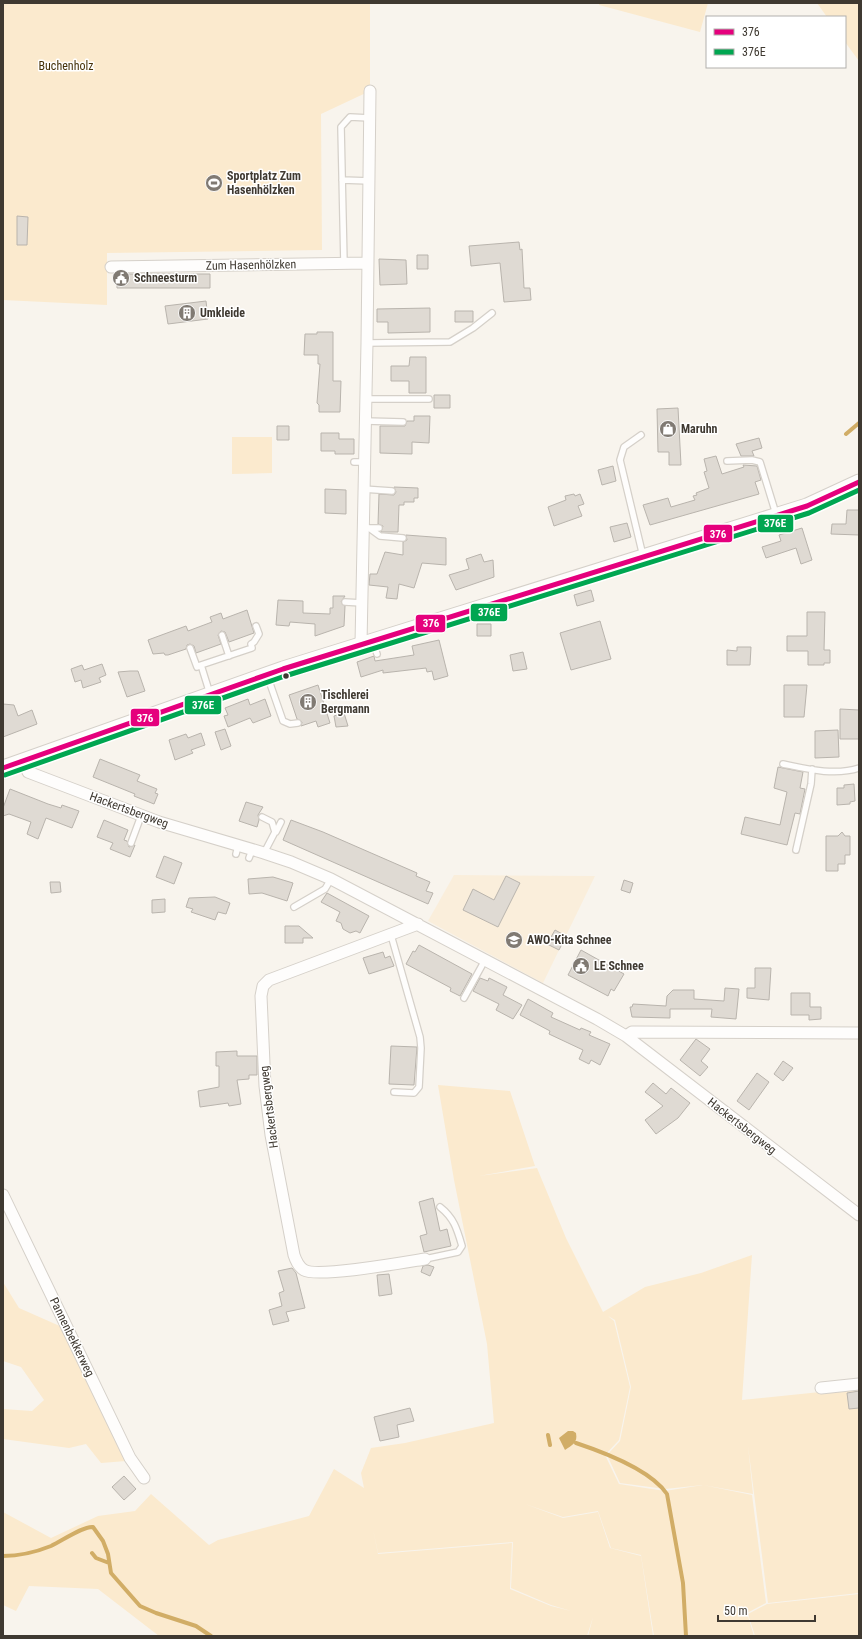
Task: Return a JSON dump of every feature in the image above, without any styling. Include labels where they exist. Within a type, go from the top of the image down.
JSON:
[{"type":"main road","points":[[3,768],[267,675],[643,556],[807,506],[859,482]]},
{"type":"street","points":[[370,91],[368,263],[371,328],[365,359],[365,421],[359,462],[366,527],[362,603],[373,642]]},
{"type":"street","name":"Zum Hasenhölzken","points":[[111,267],[368,263]]},
{"type":"street","name":"Hackertsbergweg","points":[[23,761],[28,772],[141,816],[237,850],[251,854],[264,853],[292,862],[331,879],[485,959],[626,1036],[859,1215]]},
{"type":"street","name":"Hackertsbergweg","points":[[418,924],[265,982],[262,986],[261,996],[265,1086],[271,1135],[294,1255],[299,1265],[305,1271],[316,1273],[376,1267],[425,1259]]},
{"type":"street","points":[[626,1036],[632,1032],[859,1033]]},
{"type":"street","name":"Pannenbekkerweg","points":[[3,1195],[130,1458],[144,1478]]},
{"type":"street","points":[[821,1388],[859,1384]]},
{"type":"lane","points":[[344,264],[341,127],[350,118],[370,118]]},
{"type":"lane","points":[[342,180],[370,181]]},
{"type":"lane","points":[[367,343],[450,342],[473,328],[492,313]]},
{"type":"lane","points":[[366,399],[429,399]]},
{"type":"lane","points":[[365,421],[404,422]]},
{"type":"lane","points":[[641,435],[624,447],[620,460],[643,556]]},
{"type":"lane","points":[[727,461],[752,460],[760,462],[776,515]]},
{"type":"lane","points":[[363,489],[392,490]]},
{"type":"lane","points":[[366,527],[379,528]]},
{"type":"lane","points":[[366,527],[380,536],[403,538]]},
{"type":"lane","points":[[345,602],[362,603]]},
{"type":"lane","points":[[190,648],[197,667],[252,648],[251,644],[259,634],[256,626]]},
{"type":"lane","points":[[222,635],[229,656]]},
{"type":"lane","points":[[201,665],[210,695]]},
{"type":"lane","points":[[267,675],[283,721],[290,724],[298,723]]},
{"type":"lane","points":[[783,764],[812,769],[846,771],[859,768]]},
{"type":"lane","points":[[796,850],[812,784],[812,769]]},
{"type":"lane","points":[[131,843],[141,816]]},
{"type":"lane","points":[[262,817],[272,822],[276,832]]},
{"type":"lane","points":[[264,853],[281,822]]},
{"type":"lane","points":[[294,907],[325,889],[331,879]]},
{"type":"lane","points":[[391,935],[406,986],[421,1048],[419,1086],[417,1090],[414,1093],[394,1092]]},
{"type":"lane","points":[[464,998],[485,959]]},
{"type":"lane","points":[[425,1259],[458,1252],[462,1246],[456,1224],[440,1207]]},
{"type":"shaded area","name":"AWO-Kita Schnee","points":[[454,875],[595,876],[543,983],[428,921]]},
{"type":"shaded area","points":[[568,1431],[573,1431],[576,1433],[576,1439],[574,1443],[565,1450],[559,1438]]},
{"type":"green space","name":"Buchenholz","points":[[3,3],[370,3],[370,91],[321,114],[322,250],[107,253],[107,305],[3,300]]},
{"type":"green space","points":[[599,3],[708,3],[700,32],[599,5]]},
{"type":"green space","points":[[817,3],[859,3],[859,61],[846,43],[846,16],[826,16]]},
{"type":"green space","points":[[232,437],[272,437],[272,473],[232,474]]},
{"type":"green space","points":[[438,1085],[510,1091],[535,1166],[479,1176],[537,1168],[566,1238],[603,1312],[645,1287],[701,1273],[752,1255],[742,1400],[859,1388],[859,1593],[768,1603],[748,1446],[753,1494],[703,1485],[752,1495],[766,1603],[747,1613],[754,1636],[654,1636],[641,1555],[611,1548],[598,1511],[563,1517],[525,1504],[563,1518],[598,1512],[610,1548],[641,1556],[653,1636],[588,1636],[593,1617],[587,1636],[159,1636],[98,1589],[29,1586],[16,1611],[3,1605],[3,1512],[51,1538],[98,1516],[135,1511],[151,1494],[209,1545],[218,1540],[309,1516],[334,1469],[364,1488],[361,1473],[371,1448],[405,1443],[494,1423],[487,1344],[454,1180]],"holes":[[[608,1316],[615,1320],[631,1387],[620,1441],[607,1455],[620,1483],[665,1489],[703,1485],[665,1491],[619,1484],[605,1455],[619,1440],[630,1387],[614,1321]],[[373,1529],[378,1553],[513,1542],[511,1588],[551,1605],[571,1611],[551,1606],[510,1589],[512,1543],[378,1554]]]},
{"type":"green space","points":[[3,1282],[19,1308],[62,1327],[126,1461],[101,1463],[86,1444],[69,1448],[3,1439],[3,1409],[32,1411],[44,1400],[21,1367],[3,1361]]},
{"type":"green space","points":[[859,1594],[859,1636],[755,1636],[748,1614],[767,1604]]},
{"type":"building","points":[[17,216],[28,217],[27,245],[17,245]]},
{"type":"building","points":[[519,242],[520,250],[522,249],[524,288],[530,288],[531,300],[504,302],[500,263],[471,266],[469,246]]},
{"type":"building","points":[[417,255],[428,255],[428,269],[417,269]]},
{"type":"building","points":[[379,259],[406,260],[407,284],[380,285]]},
{"type":"building","points":[[117,274],[210,274],[210,288],[117,288]]},
{"type":"building","name":"Umkleide","points":[[206,301],[208,319],[168,324],[165,306]]},
{"type":"building","points":[[430,308],[430,332],[388,333],[388,322],[377,322],[377,309]]},
{"type":"building","points":[[455,311],[473,311],[473,322],[455,322]]},
{"type":"building","points":[[317,332],[333,332],[333,381],[341,381],[340,412],[319,412],[319,405],[317,403],[320,364],[318,364],[318,355],[304,355],[305,334],[317,334]]},
{"type":"building","points":[[410,357],[426,357],[426,393],[409,393],[409,381],[391,381],[391,366],[409,366]]},
{"type":"building","points":[[434,395],[450,395],[450,408],[434,408]]},
{"type":"building","name":"Maruhn","points":[[678,408],[681,465],[669,465],[669,452],[658,452],[657,409]]},
{"type":"building","points":[[414,416],[430,416],[429,443],[412,442],[412,454],[380,453],[380,426],[405,426],[407,421],[414,421]]},
{"type":"building","points":[[277,426],[289,426],[289,440],[277,440]]},
{"type":"building","points":[[321,433],[339,433],[339,439],[354,439],[354,454],[335,454],[335,451],[321,451]]},
{"type":"building","points":[[759,438],[762,448],[752,451],[754,456],[741,456],[736,444]]},
{"type":"building","points":[[716,456],[722,474],[744,467],[743,465],[757,466],[761,480],[755,482],[759,494],[650,525],[643,505],[668,498],[671,507],[695,500],[693,496],[697,495],[696,493],[709,488],[704,472],[707,471],[704,459]]},
{"type":"building","points":[[613,466],[616,481],[602,485],[598,470]]},
{"type":"building","points":[[394,487],[418,488],[418,498],[414,498],[414,502],[404,502],[404,505],[399,505],[398,532],[381,532],[383,526],[378,524],[379,494],[394,495],[396,492]]},
{"type":"building","points":[[325,489],[346,490],[346,514],[325,513]]},
{"type":"building","points":[[574,494],[575,496],[580,494],[584,504],[578,506],[582,516],[554,526],[548,507],[566,500],[565,496]]},
{"type":"building","points":[[847,510],[859,510],[859,535],[831,534],[832,524],[846,524]]},
{"type":"building","points":[[627,523],[631,537],[614,542],[610,527]]},
{"type":"building","points":[[802,528],[812,560],[801,564],[796,548],[766,558],[762,547],[781,541],[779,535]]},
{"type":"building","points":[[406,535],[446,538],[446,565],[422,563],[414,588],[399,584],[397,599],[386,598],[388,587],[369,585],[370,574],[377,574],[385,552],[403,555],[403,542],[407,540]]},
{"type":"building","points":[[481,554],[484,562],[493,560],[494,577],[456,590],[449,575],[469,569],[466,559]]},
{"type":"building","points":[[591,590],[594,601],[577,606],[574,595]]},
{"type":"building","points":[[333,596],[345,596],[341,602],[345,606],[344,626],[315,636],[315,624],[290,622],[289,626],[276,625],[278,600],[303,601],[303,613],[330,614],[330,608],[333,608]]},
{"type":"building","points":[[247,610],[254,633],[229,642],[225,632],[221,631],[218,635],[221,644],[196,653],[194,646],[190,644],[187,645],[186,649],[168,655],[165,655],[164,653],[153,654],[148,640],[186,626],[188,631],[212,622],[210,617],[221,613],[223,619]]},
{"type":"building","points":[[807,612],[825,612],[824,650],[830,650],[830,663],[824,663],[824,665],[808,665],[808,651],[787,651],[787,636],[807,636]]},
{"type":"building","points":[[600,621],[611,659],[571,670],[560,633]]},
{"type":"building","points":[[477,624],[491,624],[491,636],[477,636]]},
{"type":"building","points":[[439,640],[448,676],[434,680],[432,671],[427,672],[426,668],[383,673],[383,670],[361,677],[357,662],[374,656],[375,661],[414,655],[412,646]]},
{"type":"building","points":[[737,647],[751,647],[750,665],[727,665],[727,650],[737,651]]},
{"type":"building","points":[[523,652],[527,669],[513,671],[510,655]]},
{"type":"building","points":[[102,664],[106,675],[99,678],[101,682],[83,688],[81,680],[75,682],[71,669],[82,665],[84,670]]},
{"type":"building","points":[[138,671],[145,691],[127,697],[118,672]]},
{"type":"building","name":"Tischlerei Bergmann","points":[[318,685],[330,723],[318,727],[316,721],[301,726],[302,722],[297,719],[289,695]]},
{"type":"building","points":[[784,685],[807,685],[804,717],[784,717]]},
{"type":"building","points":[[248,699],[250,705],[265,699],[271,716],[253,723],[250,718],[228,727],[224,716],[228,715],[225,708]]},
{"type":"building","points":[[3,704],[14,705],[18,716],[32,710],[37,724],[3,737]]},
{"type":"building","points":[[840,709],[859,710],[859,739],[840,739]]},
{"type":"building","points":[[344,713],[348,726],[336,727],[334,716]]},
{"type":"building","points":[[225,729],[231,746],[221,750],[215,732]]},
{"type":"building","points":[[838,730],[839,757],[815,758],[815,731]]},
{"type":"building","points":[[201,733],[205,745],[191,750],[193,753],[175,760],[169,740],[186,734],[188,738]]},
{"type":"building","points":[[100,759],[140,775],[137,781],[157,789],[155,793],[158,794],[154,804],[134,796],[135,794],[93,777]]},
{"type":"building","points":[[778,767],[803,772],[800,788],[805,789],[800,814],[795,813],[787,845],[741,834],[745,817],[780,825],[787,792],[774,788]]},
{"type":"building","points":[[854,784],[855,801],[850,802],[850,804],[837,805],[837,788],[844,788],[844,785]]},
{"type":"building","points":[[10,789],[48,804],[61,808],[62,805],[79,811],[72,828],[46,818],[38,839],[27,834],[31,822],[9,814],[3,816],[3,808]]},
{"type":"building","points":[[246,802],[263,807],[258,815],[259,820],[257,827],[239,821]]},
{"type":"building","points":[[104,820],[128,830],[124,840],[127,841],[129,847],[135,845],[130,857],[110,849],[113,843],[97,837]]},
{"type":"building","points":[[291,820],[323,832],[417,873],[416,876],[430,882],[426,891],[433,893],[428,904],[283,840]]},
{"type":"building","points":[[842,832],[845,836],[850,836],[850,855],[845,855],[845,864],[838,864],[838,871],[826,871],[826,836],[838,836]]},
{"type":"building","points":[[164,856],[182,863],[174,884],[156,877]]},
{"type":"building","points":[[506,876],[520,883],[498,927],[463,910],[473,889],[494,900]]},
{"type":"building","points":[[273,877],[293,883],[287,901],[262,893],[249,894],[248,879]]},
{"type":"building","points":[[624,880],[633,883],[630,893],[621,890]]},
{"type":"building","points":[[50,882],[60,882],[61,892],[51,893]]},
{"type":"building","points":[[327,893],[369,916],[360,933],[356,931],[350,933],[343,929],[341,923],[336,921],[340,912],[321,902]]},
{"type":"building","points":[[215,897],[230,903],[226,914],[218,912],[215,920],[191,912],[193,909],[186,907],[189,898]]},
{"type":"building","points":[[165,899],[165,912],[152,913],[152,900]]},
{"type":"building","points":[[285,926],[299,926],[313,938],[303,938],[303,943],[285,943]]},
{"type":"building","points":[[555,930],[566,936],[559,950],[547,944]]},
{"type":"building","points":[[419,945],[472,974],[460,996],[450,991],[451,988],[406,964],[413,951],[415,952]]},
{"type":"building","points":[[581,950],[624,974],[614,991],[611,989],[608,996],[568,975]]},
{"type":"building","points":[[383,952],[385,958],[390,956],[394,966],[369,974],[363,958]]},
{"type":"building","points":[[755,968],[771,968],[769,1000],[747,998],[747,988],[755,988]]},
{"type":"building","points":[[480,978],[488,981],[489,978],[507,987],[503,995],[522,1005],[513,1019],[496,1010],[499,1004],[473,991]]},
{"type":"building","points":[[725,988],[739,989],[736,1019],[711,1017],[712,1009],[670,1009],[670,1018],[632,1017],[630,1007],[632,1007],[633,1004],[666,1006],[667,996],[673,990],[694,990],[694,999],[724,1001]]},
{"type":"building","points":[[791,993],[810,993],[810,1007],[821,1007],[821,1019],[809,1020],[809,1015],[791,1015]]},
{"type":"building","points":[[528,999],[553,1013],[551,1017],[580,1030],[581,1028],[591,1032],[589,1035],[610,1044],[600,1065],[591,1060],[589,1064],[579,1059],[583,1050],[549,1034],[550,1031],[520,1015]]},
{"type":"building","points":[[696,1039],[710,1049],[701,1061],[708,1067],[700,1076],[680,1060]]},
{"type":"building","points":[[391,1046],[417,1047],[414,1085],[389,1084]]},
{"type":"building","points":[[237,1051],[237,1056],[257,1056],[257,1075],[249,1075],[249,1079],[237,1080],[241,1104],[229,1106],[228,1103],[200,1107],[198,1091],[219,1087],[219,1066],[216,1066],[216,1052]]},
{"type":"building","points":[[783,1061],[793,1068],[783,1081],[774,1074]]},
{"type":"building","points":[[757,1073],[769,1082],[749,1110],[737,1101]]},
{"type":"building","points":[[653,1083],[666,1094],[671,1088],[690,1103],[678,1118],[656,1134],[645,1120],[663,1106],[645,1092]]},
{"type":"building","points":[[433,1198],[440,1231],[447,1229],[451,1246],[424,1252],[420,1236],[427,1234],[419,1202]]},
{"type":"building","points":[[428,1265],[434,1267],[430,1276],[421,1272],[423,1266]]},
{"type":"building","points":[[292,1268],[296,1273],[305,1308],[286,1312],[289,1321],[273,1325],[269,1310],[282,1306],[279,1293],[284,1291],[278,1271]]},
{"type":"building","points":[[389,1274],[392,1294],[379,1296],[377,1275]]},
{"type":"building","points":[[859,1391],[859,1408],[849,1409],[847,1393]]},
{"type":"building","points":[[410,1408],[414,1421],[397,1425],[399,1437],[380,1441],[374,1417]]},
{"type":"building","points":[[124,1476],[136,1489],[124,1500],[112,1487]]},
{"type":"waterway","points":[[846,434],[859,423]]},
{"type":"waterway","points":[[548,1435],[550,1445]]},
{"type":"waterway","points":[[576,1443],[612,1456],[638,1469],[659,1485],[667,1494],[683,1583],[686,1636]]},
{"type":"waterway","points":[[3,1556],[40,1550],[51,1546],[72,1534],[89,1527],[93,1527],[103,1541],[108,1554],[111,1573],[140,1606],[156,1613],[196,1626],[211,1636]]},
{"type":"waterway","points":[[92,1553],[96,1558],[109,1563]]},
{"type":"transit line","name":"376","points":[[3,768],[283,669],[807,506],[859,482]]},
{"type":"transit line","name":"376E","points":[[5,775],[285,676],[809,513],[859,490]]},
{"type":"place","name":"Sportplatz Zum Hasenhölzken","points":[[214,183]]},
{"type":"place","name":"Schneesturm","points":[[121,278]]},
{"type":"place","name":"Umkleide","points":[[187,313]]},
{"type":"place","name":"Maruhn","points":[[668,429]]},
{"type":"place","name":"Tischlerei Bergmann","points":[[308,702]]},
{"type":"place","name":"AWO-Kita Schnee","points":[[514,940]]},
{"type":"place","name":"LE Schnee","points":[[581,966]]}]
